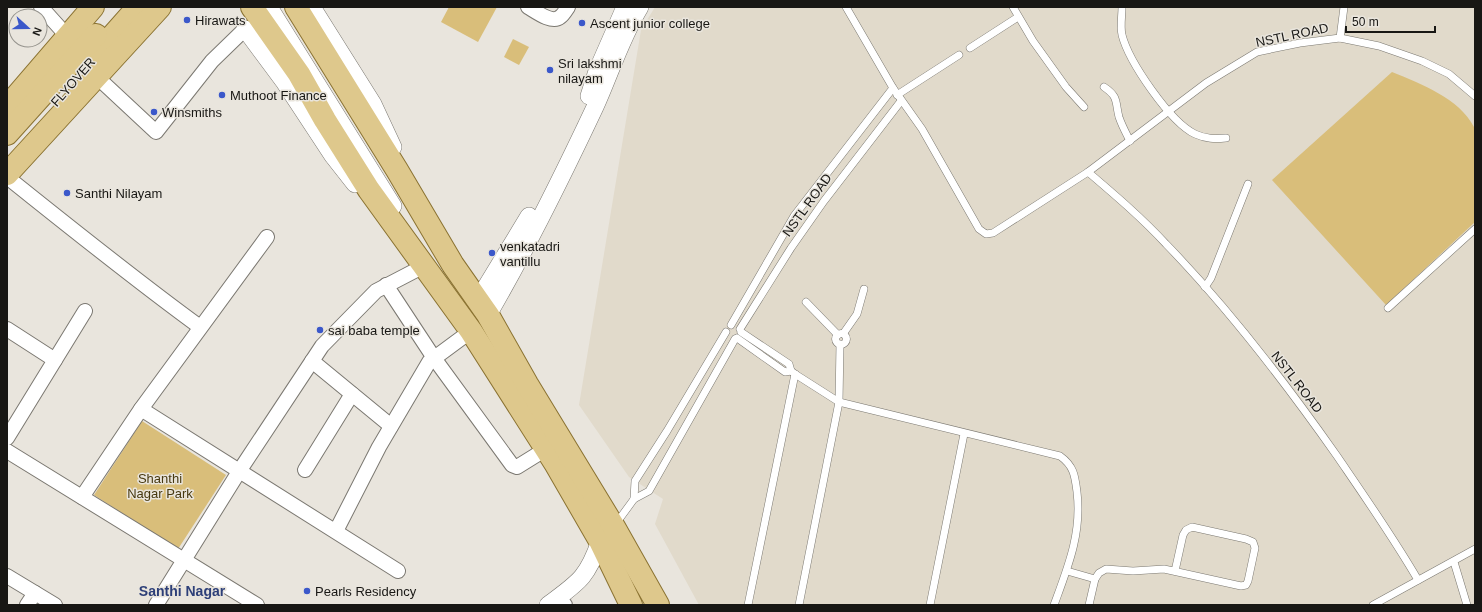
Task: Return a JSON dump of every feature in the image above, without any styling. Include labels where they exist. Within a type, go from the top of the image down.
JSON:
[{"type":"main road","points":[[9,100],[68,37],[93,7]]},
{"type":"main road","name":"FLYOVER","points":[[7,134],[122,7]]},
{"type":"main road","name":"FLYOVER","points":[[7,156],[138,7]]},
{"type":"main road","points":[[7,174],[160,7]]},
{"type":"main road","points":[[252,7],[299,74],[325,120],[358,170],[369,190],[471,331],[546,449],[658,605]]},
{"type":"main road","points":[[296,7],[397,170],[453,265],[483,308],[527,384],[607,534],[630,605]]},
{"type":"street","points":[[41,7],[68,37]]},
{"type":"street","points":[[156,605],[240,470],[312,361],[330,338],[376,291],[386,285],[429,272],[422,253],[269,7]]},
{"type":"street","points":[[278,7],[433,247],[453,265]]},
{"type":"street","points":[[312,7],[373,104],[396,154],[397,170]]},
{"type":"street","points":[[528,7],[550,18],[556,19],[561,17],[568,7]]},
{"type":"street","points":[[483,308],[515,242],[551,176],[587,100],[597,71],[625,7]]},
{"type":"street","points":[[483,308],[520,259],[594,107],[630,23],[640,7]]},
{"type":"street","points":[[97,77],[156,132],[212,61],[245,29],[285,83],[333,156],[359,188],[369,190]]},
{"type":"street","points":[[7,177],[142,284],[200,327]]},
{"type":"street","points":[[82,497],[141,409],[267,237]]},
{"type":"street","points":[[386,285],[434,358],[512,465],[517,467],[525,464],[546,449]]},
{"type":"street","points":[[7,438],[85,311]]},
{"type":"street","points":[[7,329],[55,360]]},
{"type":"street","points":[[336,531],[391,426],[429,362],[471,331]]},
{"type":"street","points":[[312,361],[391,426]]},
{"type":"street","points":[[305,470],[352,394]]},
{"type":"street","points":[[141,409],[398,571]]},
{"type":"street","points":[[7,451],[184,559],[256,605]]},
{"type":"street","points":[[560,605],[586,573],[607,534]]},
{"type":"street","points":[[7,576],[55,605]]},
{"type":"street","points":[[27,605],[35,593]]},
{"type":"lane","name":"NSTL ROAD","points":[[846,7],[899,98],[922,129],[979,229],[986,234],[993,233],[1088,172],[1206,83],[1257,52],[1300,43],[1340,38],[1379,46],[1422,60],[1449,74],[1475,96]]},
{"type":"lane","points":[[1013,7],[1033,41],[1066,87],[1084,107]]},
{"type":"lane","points":[[1122,7],[1121,33],[1127,49],[1167,111],[1181,125],[1194,134],[1205,138],[1226,138]]},
{"type":"lane","points":[[1340,38],[1344,7]]},
{"type":"lane","points":[[970,48],[1018,17]]},
{"type":"lane","points":[[899,98],[959,55]]},
{"type":"lane","points":[[1104,87],[1111,92],[1117,100],[1119,117],[1130,141]]},
{"type":"lane","points":[[607,534],[634,499],[635,481],[731,325],[794,216],[893,88]]},
{"type":"lane","name":"NSTL ROAD","points":[[634,499],[649,491],[738,335],[795,242],[899,98]]},
{"type":"lane","name":"NSTL ROAD","points":[[1088,172],[1144,221],[1205,287],[1297,399],[1395,539],[1418,580]]},
{"type":"lane","points":[[1205,287],[1215,270],[1248,184]]},
{"type":"lane","points":[[1388,308],[1475,229]]},
{"type":"lane","points":[[840,334],[857,314],[864,289]]},
{"type":"lane","points":[[800,605],[838,402],[840,344],[845,343],[846,340],[806,302]]},
{"type":"lane","points":[[731,325],[738,325],[738,335]]},
{"type":"lane","points":[[726,332],[730,338],[738,335],[790,364],[793,373],[748,605]]},
{"type":"lane","points":[[793,373],[838,402],[964,434],[1060,456],[1075,473],[1079,516],[1075,542],[1067,571],[1054,605]]},
{"type":"lane","points":[[930,605],[964,434]]},
{"type":"lane","points":[[1089,605],[1095,579],[1099,573],[1106,569],[1133,571],[1164,569],[1246,585],[1248,582],[1254,548],[1252,542],[1246,539],[1192,527],[1186,530],[1182,535],[1175,571]]},
{"type":"lane","points":[[1373,605],[1454,562],[1475,549]]},
{"type":"lane","points":[[1454,562],[1466,605]]},
{"type":"lane","points":[[1067,571],[1095,579]]},
{"type":"shaded area","points":[[655,7],[1475,7],[1475,605],[699,605],[655,524],[663,499],[629,477],[579,405],[641,30]]},
{"type":"green space","points":[[449,7],[497,7],[478,42],[441,22]]},
{"type":"green space","points":[[513,39],[529,47],[519,65],[504,57]]},
{"type":"green space","points":[[1392,72],[1427,87],[1449,100],[1459,108],[1474,127],[1476,157],[1475,222],[1386,305],[1272,180]]},
{"type":"green space","name":"Shanthi Nagar Park","points":[[142,421],[226,475],[178,549],[94,495]]},
{"type":"place","name":"Hirawats","points":[[187,20]]},
{"type":"place","name":"Ascent junior college","points":[[582,23]]},
{"type":"place","name":"Sri lakshmi nilayam","points":[[550,70]]},
{"type":"place","name":"Muthoot Finance","points":[[222,95]]},
{"type":"place","name":"Winsmiths","points":[[154,112]]},
{"type":"place","name":"Santhi Nilayam","points":[[67,193]]},
{"type":"place","name":"venkatadri vantillu","points":[[492,253]]},
{"type":"place","name":"sai baba temple","points":[[320,330]]},
{"type":"place","name":"Pearls Residency","points":[[307,591]]},
{"type":"district","name":"Santhi Nagar","points":[[182,591]]}]
